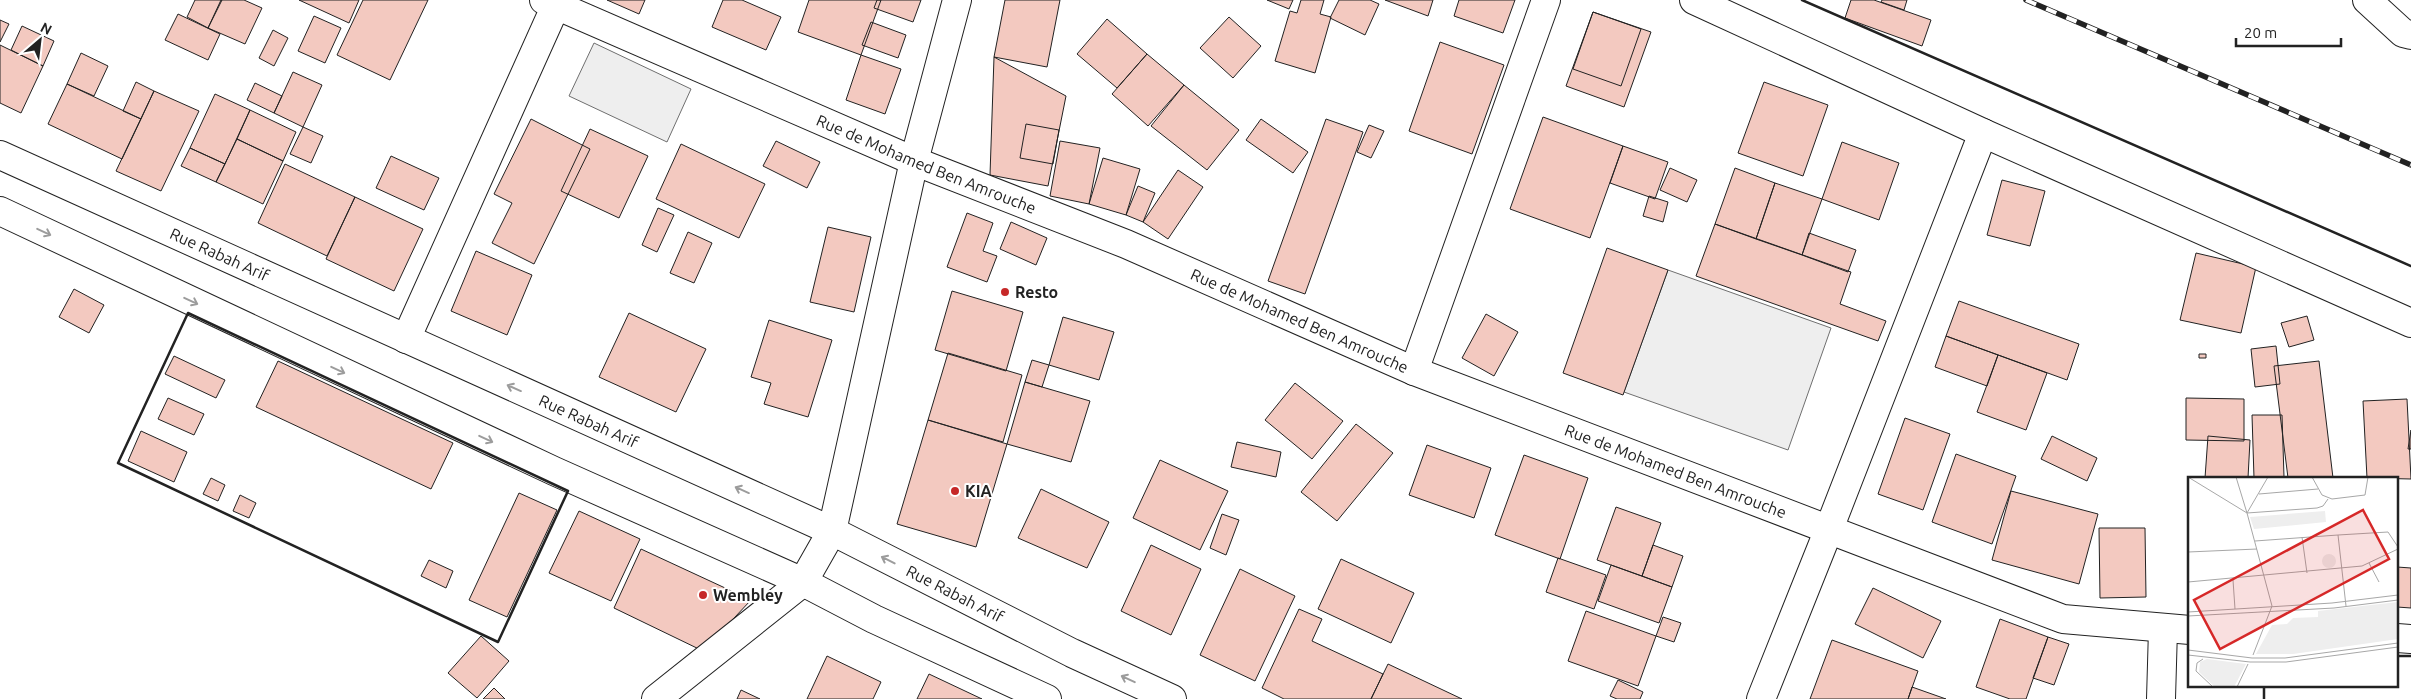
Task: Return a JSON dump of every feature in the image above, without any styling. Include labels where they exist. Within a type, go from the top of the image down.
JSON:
[{"type":"street","points":[[656,699],[803,582],[832,530],[914,162],[957,0]]},
{"type":"street","points":[[1414,371],[1546,0]]},
{"type":"street","points":[[1694,0],[1983,133],[2411,323]]},
{"type":"street","points":[[2367,0],[2403,32],[2411,35]]},
{"type":"street","points":[[406,339],[550,3]]},
{"type":"street","name":"Rue de Mohamed Ben Amrouche","points":[[550,3],[914,162],[1126,244],[1414,371],[2064,620],[2188,630]]},
{"type":"street","points":[[1761,699],[1983,133]]},
{"type":"street","name":"Rue Rabah Arif","points":[[0,155],[832,530],[1072,653],[1172,699]]},
{"type":"street","points":[[0,211],[554,471],[803,582],[874,619],[1046,699]]},
{"type":"street","points":[[2161,699],[2163,629]]},
{"type":"street","points":[[2398,638],[2411,639]]},
{"type":"shaded area","points":[[594,43],[691,89],[667,142],[569,96]]},
{"type":"shaded area","points":[[1668,270],[1831,328],[1788,450],[1624,392]]},
{"type":"building","points":[[195,0],[222,0],[208,28],[187,17]]},
{"type":"building","points":[[221,0],[244,0],[262,8],[245,44],[208,28]]},
{"type":"building","points":[[299,0],[359,0],[349,23]]},
{"type":"building","points":[[363,0],[428,0],[390,80],[337,55]]},
{"type":"building","points":[[607,0],[645,0],[639,14]]},
{"type":"building","points":[[723,0],[742,0],[781,17],[766,50],[712,27]]},
{"type":"building","points":[[809,0],[881,0],[861,55],[798,32]]},
{"type":"building","points":[[877,0],[921,0],[913,22],[874,8]]},
{"type":"building","points":[[1005,0],[1060,0],[1047,67],[994,57]]},
{"type":"building","points":[[1267,0],[1293,0],[1289,9]]},
{"type":"building","points":[[1301,0],[1324,0],[1320,14],[1331,17],[1315,73],[1275,61],[1290,11],[1297,13]]},
{"type":"building","points":[[1339,0],[1370,0],[1379,4],[1365,35],[1330,18]]},
{"type":"building","points":[[1385,0],[1433,0],[1428,16]]},
{"type":"building","points":[[1459,0],[1515,0],[1503,33],[1454,16]]},
{"type":"building","points":[[1851,0],[1874,0],[1931,20],[1922,46],[1845,18]]},
{"type":"building","points":[[1882,0],[1907,0],[1904,10],[1881,2]]},
{"type":"building","points":[[1593,12],[1641,29],[1621,86],[1573,69]]},
{"type":"building","points":[[1593,12],[1651,32],[1624,107],[1566,86]]},
{"type":"building","points":[[178,14],[220,34],[208,60],[165,40]]},
{"type":"building","points":[[314,16],[341,28],[325,63],[298,51]]},
{"type":"building","points":[[1229,17],[1261,46],[1233,78],[1200,48]]},
{"type":"building","points":[[1107,19],[1147,54],[1117,88],[1077,54]]},
{"type":"building","points":[[0,20],[9,24],[0,42]]},
{"type":"building","points":[[871,22],[906,35],[898,58],[862,45]]},
{"type":"building","points":[[22,26],[54,41],[43,66],[11,50]]},
{"type":"building","points":[[273,30],[288,38],[274,66],[259,58]]},
{"type":"building","points":[[1440,42],[1504,65],[1472,154],[1409,131]]},
{"type":"building","points":[[0,45],[43,66],[21,113],[0,103]]},
{"type":"building","points":[[81,53],[108,66],[94,96],[67,84]]},
{"type":"building","points":[[1147,54],[1184,85],[1148,126],[1112,94]]},
{"type":"building","points":[[861,55],[901,69],[885,114],[846,100]]},
{"type":"building","points":[[994,57],[1066,96],[1048,186],[990,175]]},
{"type":"building","points":[[293,72],[322,85],[303,127],[274,113]]},
{"type":"building","points":[[136,82],[154,91],[141,119],[123,111]]},
{"type":"building","points":[[1764,82],[1828,105],[1803,176],[1738,153]]},
{"type":"building","points":[[255,83],[282,96],[274,113],[247,100]]},
{"type":"building","points":[[67,84],[141,119],[122,159],[48,124]]},
{"type":"building","points":[[1184,85],[1239,130],[1207,170],[1151,126]]},
{"type":"building","points":[[154,91],[199,111],[161,191],[116,171]]},
{"type":"building","points":[[215,94],[250,110],[225,164],[190,148]]},
{"type":"building","points":[[250,110],[296,132],[283,161],[237,139]]},
{"type":"building","points":[[1543,117],[1623,146],[1590,238],[1510,209]]},
{"type":"building","points":[[531,119],[590,149],[534,264],[492,243],[512,203],[494,194]]},
{"type":"building","points":[[1261,119],[1308,152],[1293,173],[1246,140]]},
{"type":"building","points":[[1326,119],[1363,132],[1305,294],[1268,281]]},
{"type":"building","points":[[1026,124],[1059,130],[1053,164],[1020,158]]},
{"type":"building","points":[[1369,125],[1384,131],[1371,158],[1357,152]]},
{"type":"building","points":[[303,127],[323,136],[311,163],[290,154]]},
{"type":"building","points":[[590,129],[648,156],[619,218],[561,191]]},
{"type":"building","points":[[237,139],[283,161],[263,204],[216,182]]},
{"type":"building","points":[[776,141],[820,162],[807,188],[763,166]]},
{"type":"building","points":[[1060,141],[1100,148],[1089,204],[1050,196]]},
{"type":"building","points":[[1842,142],[1899,163],[1879,220],[1822,199]]},
{"type":"building","points":[[681,144],[765,184],[739,238],[656,199]]},
{"type":"building","points":[[1623,146],[1668,162],[1655,199],[1610,183]]},
{"type":"building","points":[[190,148],[225,164],[216,182],[181,166]]},
{"type":"building","points":[[391,156],[439,178],[424,210],[376,188]]},
{"type":"building","points":[[1103,158],[1140,169],[1126,215],[1089,204]]},
{"type":"building","points":[[285,164],[355,197],[327,256],[258,223]]},
{"type":"building","points":[[1670,168],[1697,180],[1687,202],[1660,190]]},
{"type":"building","points":[[1735,168],[1775,183],[1756,239],[1715,224]]},
{"type":"building","points":[[1178,170],[1203,187],[1168,239],[1143,222]]},
{"type":"building","points":[[2002,180],[2045,191],[2030,246],[1987,235]]},
{"type":"building","points":[[1775,183],[1822,199],[1802,255],[1756,239]]},
{"type":"building","points":[[1138,186],[1155,193],[1143,222],[1126,215]]},
{"type":"building","points":[[1649,196],[1668,202],[1663,222],[1643,216]]},
{"type":"building","points":[[355,197],[423,229],[394,291],[326,259]]},
{"type":"building","points":[[658,208],[674,215],[657,252],[642,245]]},
{"type":"building","points":[[967,213],[993,223],[983,251],[997,256],[987,282],[947,267]]},
{"type":"building","points":[[1011,222],[1047,238],[1036,265],[1000,249]]},
{"type":"building","points":[[1715,224],[1851,272],[1840,304],[1886,321],[1878,341],[1696,276]]},
{"type":"building","points":[[828,227],[871,237],[854,312],[810,302]]},
{"type":"building","points":[[688,232],[712,243],[694,283],[670,273]]},
{"type":"building","points":[[1809,233],[1856,250],[1848,272],[1802,255]]},
{"type":"building","points":[[1607,248],[1668,270],[1623,395],[1563,373]]},
{"type":"building","points":[[476,251],[532,275],[507,335],[451,311]]},
{"type":"building","points":[[2196,253],[2256,267],[2241,333],[2180,320]]},
{"type":"building","points":[[74,289],[104,305],[89,333],[59,317]]},
{"type":"building","points":[[952,291],[1023,312],[1006,371],[935,350]]},
{"type":"building","points":[[1959,301],[2079,344],[2067,380],[1946,336]]},
{"type":"building","points":[[629,313],[706,349],[676,412],[599,377]]},
{"type":"building","points":[[1486,314],[1518,332],[1494,376],[1462,358]]},
{"type":"building","points":[[2307,316],[2314,340],[2289,347],[2281,323]]},
{"type":"building","points":[[1063,317],[1114,332],[1099,380],[1049,365]]},
{"type":"building","points":[[769,320],[832,340],[808,417],[764,404],[771,383],[751,377]]},
{"type":"building","points":[[1946,336],[1998,355],[1987,386],[1935,367]]},
{"type":"building","points":[[2276,346],[2280,384],[2255,387],[2251,349]]},
{"type":"building","points":[[948,353],[1022,375],[1003,442],[928,420]]},
{"type":"building","points":[[2199,354],[2206,354],[2206,358],[2199,358]]},
{"type":"building","points":[[1998,355],[2047,373],[2026,430],[1977,412]]},
{"type":"building","points":[[174,356],[225,380],[216,398],[165,374]]},
{"type":"building","points":[[1032,360],[1049,365],[1042,387],[1025,382]]},
{"type":"building","points":[[278,361],[453,443],[431,489],[256,407]]},
{"type":"building","points":[[2319,361],[2333,477],[2288,477],[2274,366]]},
{"type":"building","points":[[1025,382],[1090,401],[1071,462],[1007,444]]},
{"type":"building","points":[[1295,383],[1343,421],[1312,459],[1265,420]]},
{"type":"building","points":[[168,398],[204,414],[194,435],[158,419]]},
{"type":"building","points":[[2186,398],[2244,399],[2244,441],[2186,440]]},
{"type":"building","points":[[2407,399],[2411,479],[2367,477],[2363,401]]},
{"type":"building","points":[[2252,415],[2282,415],[2284,477],[2254,477]]},
{"type":"building","points":[[1905,418],[1950,434],[1923,510],[1878,494]]},
{"type":"building","points":[[928,420],[1007,444],[976,547],[897,524]]},
{"type":"building","points":[[1356,424],[1393,453],[1337,521],[1301,492]]},
{"type":"building","points":[[2411,430],[2411,449],[2408,449]]},
{"type":"building","points":[[141,431],[187,452],[174,482],[128,461]]},
{"type":"building","points":[[2052,436],[2097,458],[2087,481],[2041,459]]},
{"type":"building","points":[[2208,436],[2250,440],[2248,477],[2205,477]]},
{"type":"building","points":[[1237,442],[1281,452],[1276,477],[1231,467]]},
{"type":"building","points":[[1427,445],[1491,468],[1474,518],[1409,495]]},
{"type":"building","points":[[1956,454],[2016,476],[1992,544],[1932,522]]},
{"type":"building","points":[[1524,455],[1588,478],[1560,559],[1495,535]]},
{"type":"building","points":[[1160,460],[1228,491],[1200,550],[1133,518]]},
{"type":"building","points":[[211,478],[225,485],[218,501],[203,494]]},
{"type":"building","points":[[1041,489],[1109,522],[1087,568],[1018,538]]},
{"type":"building","points":[[2011,491],[2098,514],[2079,584],[1992,560]]},
{"type":"building","points":[[519,493],[557,510],[507,617],[469,600]]},
{"type":"building","points":[[240,495],[256,503],[249,518],[233,511]]},
{"type":"building","points":[[1616,507],[1661,523],[1642,576],[1597,560]]},
{"type":"building","points":[[579,511],[640,539],[611,601],[549,573]]},
{"type":"building","points":[[1222,514],[1239,520],[1226,555],[1210,548]]},
{"type":"building","points":[[2099,528],[2145,528],[2146,597],[2100,598]]},
{"type":"building","points":[[1151,545],[1201,569],[1171,635],[1121,611]]},
{"type":"building","points":[[1653,545],[1683,556],[1672,587],[1642,576]]},
{"type":"building","points":[[641,549],[751,600],[703,651],[614,608]]},
{"type":"building","points":[[1558,558],[1606,575],[1594,609],[1546,592]]},
{"type":"building","points":[[1341,559],[1414,593],[1391,643],[1318,609]]},
{"type":"building","points":[[429,560],[453,571],[446,588],[421,576]]},
{"type":"building","points":[[1611,565],[1672,587],[1659,623],[1598,601]]},
{"type":"building","points":[[2398,567],[2411,568],[2411,608],[2398,607]]},
{"type":"building","points":[[1240,569],[1295,596],[1255,681],[1200,655]]},
{"type":"building","points":[[1873,588],[1941,621],[1923,658],[1855,624]]},
{"type":"building","points":[[1299,609],[1322,619],[1312,641],[1383,674],[1371,699],[1284,699],[1262,688]]},
{"type":"building","points":[[1586,611],[1656,636],[1638,686],[1568,661]]},
{"type":"building","points":[[1663,617],[1681,623],[1674,642],[1656,636]]},
{"type":"building","points":[[2000,619],[2048,637],[2026,699],[2010,699],[1976,687]]},
{"type":"building","points":[[481,636],[509,661],[477,698],[448,673]]},
{"type":"building","points":[[2048,637],[2069,644],[2054,685],[2033,678]]},
{"type":"building","points":[[1832,640],[1918,671],[1908,699],[1810,699]]},
{"type":"building","points":[[827,656],[881,682],[873,699],[807,699]]},
{"type":"building","points":[[1388,664],[1462,699],[1371,699]]},
{"type":"building","points":[[929,674],[982,699],[917,699]]},
{"type":"building","points":[[1618,680],[1643,692],[1640,699],[1617,699],[1610,696]]},
{"type":"building","points":[[1912,687],[1946,699],[1908,699]]},
{"type":"building","points":[[494,688],[505,699],[483,699]]},
{"type":"building","points":[[741,690],[760,699],[737,699]]},
{"type":"railway","points":[[2026,0],[2411,165]]},
{"type":"wall","points":[[1802,0],[2411,266]]},
{"type":"wall","points":[[188,313],[568,491],[498,642],[118,463],[188,313]]},
{"type":"wall","points":[[2398,656],[2411,656]]},
{"type":"wall","points":[[2264,686],[2264,699]]},
{"type":"place","name":"Resto","points":[[1005,292]]},
{"type":"place","name":"KIA","points":[[955,491]]},
{"type":"place","name":"Wembley","points":[[703,595]]}]
